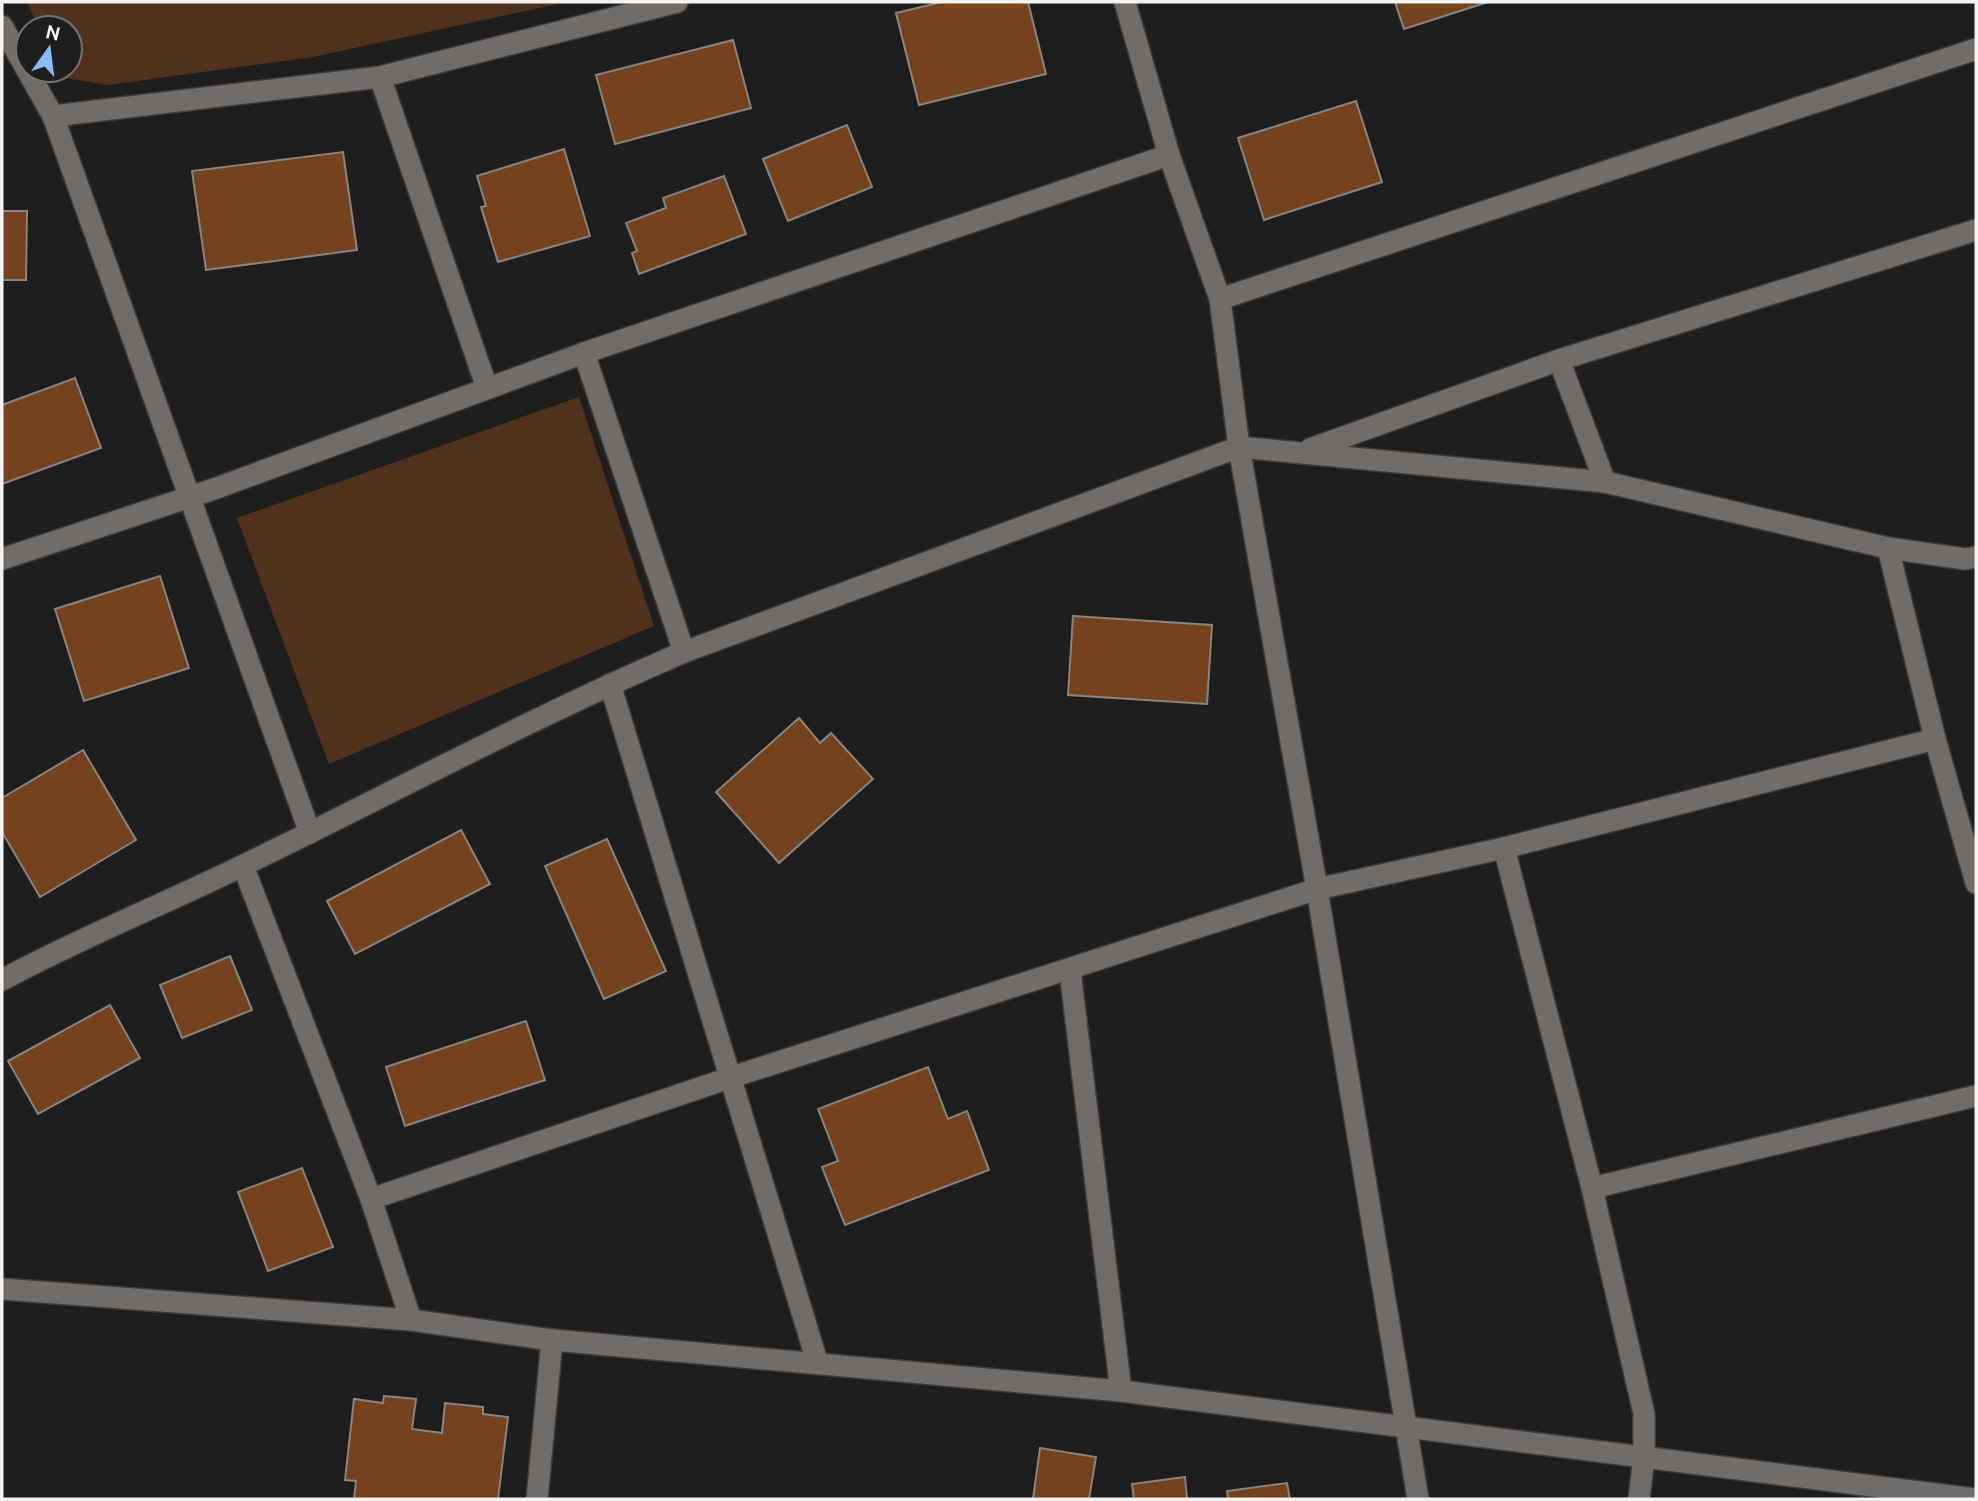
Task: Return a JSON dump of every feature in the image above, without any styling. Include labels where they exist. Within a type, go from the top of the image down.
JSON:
[{"type":"street","points":[[53,116],[380,77],[677,2]]},
{"type":"street","points":[[1125,2],[1169,155],[1220,299],[1239,447],[1409,1427],[1418,1499]]},
{"type":"street","points":[[2,26],[53,116],[310,833]]},
{"type":"street","points":[[1220,299],[1976,49]]},
{"type":"street","points":[[380,77],[487,388]]},
{"type":"street","points":[[2,559],[190,497],[584,353],[1169,155]]},
{"type":"street","points":[[1304,451],[1559,360],[1976,230]]},
{"type":"street","points":[[584,353],[684,652]]},
{"type":"street","points":[[1559,360],[1605,482]]},
{"type":"street","points":[[2,980],[69,944],[243,866],[610,684],[684,652],[1239,447],[1304,451],[1605,482],[1888,548],[1965,559],[1976,557]]},
{"type":"street","points":[[1888,548],[1935,739],[1976,883]]},
{"type":"street","points":[[610,684],[817,1361]]},
{"type":"street","points":[[370,1199],[732,1077],[1317,890],[1504,848],[1935,739]]},
{"type":"street","points":[[1504,848],[1592,1188],[1644,1414],[1644,1456],[1639,1499]]},
{"type":"street","points":[[243,866],[370,1199],[411,1320]]},
{"type":"street","points":[[1070,971],[1121,1391]]},
{"type":"street","points":[[1592,1188],[1976,1096]]},
{"type":"street","points":[[2,1289],[411,1320],[552,1340],[817,1361],[1121,1391],[1975,1499]]},
{"type":"street","points":[[537,1499],[552,1340]]},
{"type":"shaded area","points":[[27,2],[567,2],[313,57],[108,85],[84,81],[84,14],[33,14]]},
{"type":"shaded area","points":[[579,397],[654,626],[329,764],[237,518]]},
{"type":"building","points":[[942,2],[1028,2],[1046,74],[919,105],[896,13]]},
{"type":"building","points":[[1395,2],[1488,2],[1404,29]]},
{"type":"building","points":[[733,40],[751,108],[615,144],[596,75]]},
{"type":"building","points":[[1356,101],[1382,182],[1264,220],[1238,138]]},
{"type":"building","points":[[847,125],[872,187],[788,221],[763,159]]},
{"type":"building","points":[[564,149],[590,236],[498,262],[481,207],[486,206],[477,176]]},
{"type":"building","points":[[343,152],[357,250],[206,270],[192,171]]},
{"type":"building","points":[[724,176],[746,234],[639,274],[632,253],[637,251],[626,223],[666,208],[663,198]]},
{"type":"building","points":[[2,211],[27,211],[26,280],[2,280]]},
{"type":"building","points":[[75,378],[101,448],[2,484],[2,405]]},
{"type":"building","points":[[160,576],[189,668],[84,701],[55,609]]},
{"type":"building","points":[[1073,616],[1212,625],[1207,704],[1068,695]]},
{"type":"building","points":[[799,718],[820,743],[831,733],[873,779],[779,863],[716,792]]},
{"type":"building","points":[[83,750],[136,840],[40,897],[2,832],[2,798]]},
{"type":"building","points":[[461,830],[490,884],[355,954],[327,901]]},
{"type":"building","points":[[607,839],[666,971],[604,999],[545,866]]},
{"type":"building","points":[[230,956],[252,1010],[182,1038],[160,985]]},
{"type":"building","points":[[110,1005],[140,1058],[38,1114],[8,1061]]},
{"type":"building","points":[[526,1021],[545,1080],[405,1126],[386,1067]]},
{"type":"building","points":[[928,1067],[948,1119],[967,1111],[989,1170],[845,1225],[822,1167],[838,1161],[818,1109]]},
{"type":"building","points":[[302,1168],[333,1247],[268,1271],[238,1192]]},
{"type":"building","points":[[384,1396],[416,1399],[412,1429],[442,1433],[445,1403],[483,1407],[483,1414],[508,1417],[498,1499],[354,1499],[356,1481],[345,1480],[354,1399],[383,1403]]},
{"type":"building","points":[[1040,1448],[1096,1457],[1089,1499],[1033,1499]]},
{"type":"building","points":[[1185,1477],[1187,1499],[1134,1499],[1132,1484]]},
{"type":"building","points":[[1287,1483],[1290,1499],[1228,1499],[1227,1491]]}]
